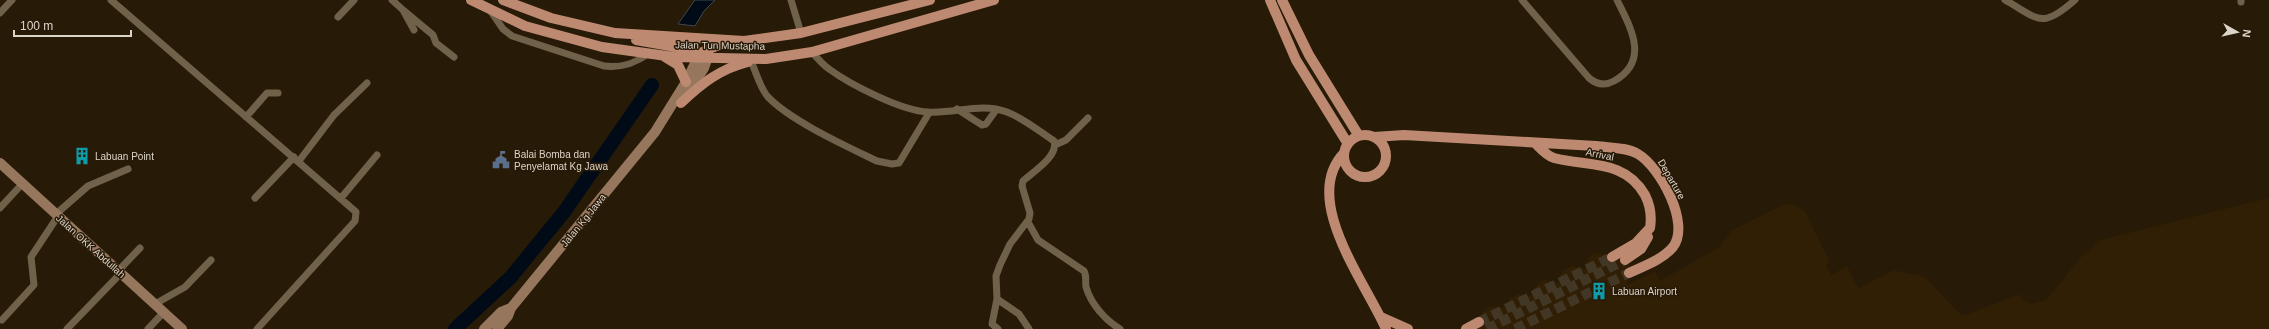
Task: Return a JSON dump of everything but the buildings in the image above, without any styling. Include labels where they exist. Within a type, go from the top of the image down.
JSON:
[{"type":"main road","points":[[503,0],[551,18],[616,33],[651,44],[682,48],[702,56],[719,45],[801,33],[930,0]]},
{"type":"main road","name":"Jalan Tun Mustapha","points":[[477,1],[490,10],[525,26],[602,47],[663,56],[766,59],[812,52],[994,0]]},
{"type":"main road","points":[[1270,0],[1296,60],[1346,148],[1347,167],[1358,176],[1365,178],[1378,173],[1383,168],[1386,154],[1384,147],[1374,137],[1359,136],[1346,148],[1339,158],[1331,177],[1328,194],[1330,209],[1338,232],[1386,329]]},
{"type":"main road","points":[[1282,0],[1308,55],[1359,136]]},
{"type":"main road","points":[[616,33],[744,41]]},
{"type":"main road","points":[[663,56],[678,65],[686,82]]},
{"type":"main road","name":"Jalan Kg Jawa","points":[[655,132],[702,56]]},
{"type":"main road","name":"Jalan Kg Jawa","points":[[497,329],[508,316],[512,308],[655,132],[681,104],[695,84],[702,56]]},
{"type":"main road","points":[[681,104],[711,77],[732,66],[766,59]]},
{"type":"main road","name":"Departure","points":[[1374,137],[1399,135],[1626,149],[1643,157],[1653,167],[1680,223],[1678,238],[1666,254],[1629,273]]},
{"type":"main road","name":"Arrival","points":[[1535,143],[1553,158],[1610,166],[1627,174],[1642,189],[1647,199],[1652,218],[1650,228]]},
{"type":"main road","name":"Jalan OKK Abdullah","points":[[0,163],[164,312],[179,328]]},
{"type":"main road","points":[[1612,257],[1636,243],[1650,228]]},
{"type":"main road","points":[[1625,260],[1641,248],[1648,236],[1650,228]]},
{"type":"main road","name":"Jalan Kg Jawa","points":[[484,329],[502,312],[512,308]]},
{"type":"main road","points":[[1381,317],[1408,329]]},
{"type":"main road","points":[[1466,329],[1479,322]]},
{"type":"street","points":[[0,13],[12,0]]},
{"type":"street","points":[[111,0],[246,117],[297,159],[356,212],[356,221],[257,329]]},
{"type":"street","points":[[338,17],[354,0]]},
{"type":"street","points":[[392,0],[433,35],[436,43],[454,57]]},
{"type":"street","points":[[790,0],[801,33]]},
{"type":"street","points":[[1522,0],[1589,78],[1594,82],[1601,84],[1608,84],[1624,76],[1635,56],[1633,36],[1617,0]]},
{"type":"street","points":[[2005,0],[2030,16],[2044,20],[2057,15],[2075,0]]},
{"type":"street","points":[[403,10],[414,30]]},
{"type":"street","points":[[490,10],[503,30],[512,36],[604,66],[617,67],[630,64],[648,54]]},
{"type":"street","points":[[812,52],[827,68],[845,79],[880,97],[910,108],[929,112],[957,109],[996,110],[1018,118],[1054,140],[1055,145],[1052,154],[1023,181],[1022,186],[1030,213],[1028,222],[1010,244],[996,276],[998,299],[992,324],[998,329]]},
{"type":"street","points":[[751,61],[765,93],[774,102],[793,116],[877,162],[892,164],[899,163],[929,112]]},
{"type":"street","points":[[255,198],[297,159],[334,115],[366,83]]},
{"type":"street","points":[[246,117],[267,93],[278,93]]},
{"type":"street","points":[[957,109],[982,125],[986,124],[996,110]]},
{"type":"street","points":[[1055,145],[1066,140],[1088,118]]},
{"type":"street","points":[[341,198],[377,155]]},
{"type":"street","points":[[2,320],[34,285],[31,256],[57,215],[88,186],[128,169]]},
{"type":"street","points":[[0,208],[23,183]]},
{"type":"street","points":[[1028,222],[1038,240],[1084,271],[1086,285],[1097,308],[1106,319],[1120,329]]},
{"type":"street","points":[[67,329],[120,272],[140,248]]},
{"type":"street","points":[[155,304],[185,287],[211,260]]},
{"type":"street","points":[[998,299],[1019,314],[1029,329]]},
{"type":"street","points":[[148,329],[164,312]]},
{"type":"shaded area","points":[[695,0],[715,0],[704,11],[695,26],[678,24]]},
{"type":"shaded area","points":[[2269,198],[2269,329],[1477,329],[1483,312],[1489,307],[1506,308],[1510,298],[1519,294],[1532,296],[1534,288],[1541,281],[1546,280],[1558,283],[1562,271],[1571,266],[1585,269],[1588,258],[1594,253],[1612,255],[1612,257],[1631,261],[1627,285],[1655,271],[1660,281],[1719,247],[1733,230],[1783,205],[1792,204],[1805,211],[1830,262],[1826,265],[1831,275],[1847,266],[1858,288],[1894,270],[1925,277],[1960,314],[1965,315],[2020,294],[2024,301],[2032,304],[2046,300],[2082,256],[2101,240]]},
{"type":"waterway","points":[[455,329],[510,278],[564,212],[652,85]]},
{"type":"tunnel","points":[[1479,322],[1612,257]]},
{"type":"tunnel","points":[[1487,329],[1625,260]]},
{"type":"tunnel","points":[[1515,329],[1629,273]]},
{"type":"place","name":"Labuan Point","points":[[82,156]]},
{"type":"place","name":"Balai Bomba dan Penyelamat Kg Jawa","points":[[501,160]]},
{"type":"place","name":"Labuan Airport","points":[[1599,291]]}]
